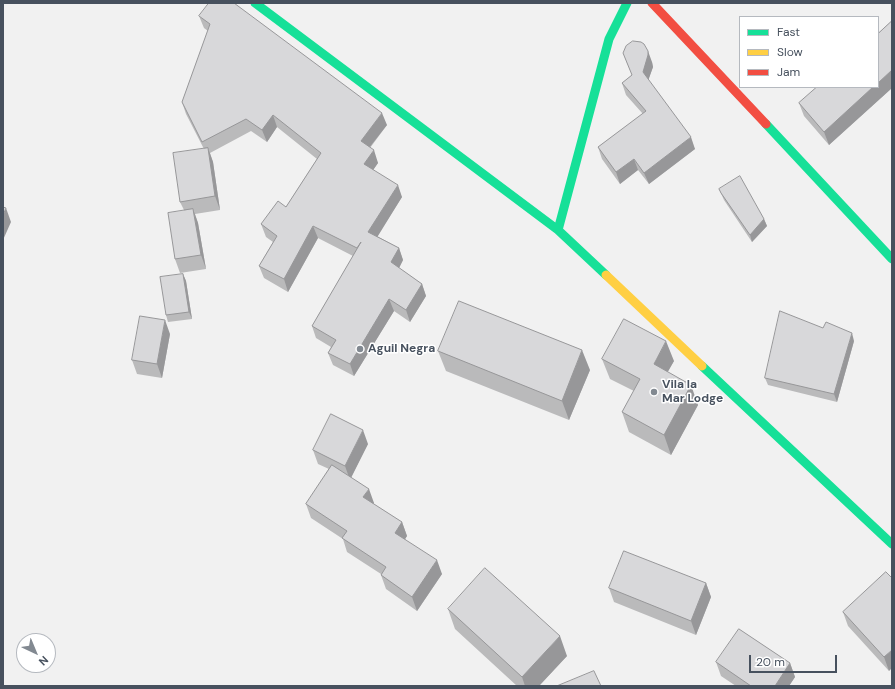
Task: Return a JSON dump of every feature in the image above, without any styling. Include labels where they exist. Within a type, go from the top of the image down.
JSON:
[{"type":"street","points":[[255,3],[558,230],[892,544]]},
{"type":"street","points":[[558,230],[609,40],[620,15],[628,3]]},
{"type":"street","points":[[652,3],[892,259]]},
{"type":"building","points":[[209,3],[234,3],[382,113],[361,141],[374,150],[364,164],[398,185],[368,232],[399,248],[391,262],[422,284],[406,310],[389,299],[350,364],[328,353],[336,340],[312,326],[361,242],[357,248],[313,226],[284,279],[259,266],[277,236],[261,224],[278,201],[286,207],[321,153],[273,115],[262,130],[246,119],[202,142],[182,102],[210,24],[199,16]]},
{"type":"building","points":[[892,21],[892,70],[879,82],[879,33]]},
{"type":"building","points":[[633,41],[644,44],[648,51],[648,55],[643,72],[691,137],[644,173],[634,159],[616,172],[598,147],[646,111],[622,83],[632,75],[623,53],[626,46]]},
{"type":"building","points":[[816,88],[872,88],[824,132],[799,103]]},
{"type":"building","points":[[208,148],[215,196],[180,202],[173,153]]},
{"type":"building","points":[[740,176],[764,219],[750,235],[719,189]]},
{"type":"building","points":[[3,207],[6,208],[3,215]]},
{"type":"building","points":[[193,209],[201,255],[175,259],[168,213]]},
{"type":"building","points":[[183,274],[189,312],[166,315],[160,277]]},
{"type":"building","points":[[459,301],[582,350],[562,401],[438,351]]},
{"type":"building","points":[[780,311],[823,328],[826,322],[852,333],[834,394],[765,378]]},
{"type":"building","points":[[140,316],[165,320],[157,364],[132,360]]},
{"type":"building","name":"Vila la Mar Lodge","points":[[624,319],[666,341],[654,364],[691,385],[664,435],[622,412],[640,379],[602,359]]},
{"type":"building","points":[[331,414],[363,430],[345,466],[313,450]]},
{"type":"building","points":[[332,465],[369,489],[363,497],[402,522],[395,533],[437,560],[412,597],[381,575],[386,567],[342,538],[347,531],[306,504]]},
{"type":"building","points":[[624,551],[706,583],[691,621],[609,588]]},
{"type":"building","points":[[485,568],[560,636],[522,677],[448,609]]},
{"type":"building","points":[[886,572],[892,578],[892,650],[884,657],[843,612]]},
{"type":"building","points":[[739,629],[790,663],[775,686],[751,686],[716,662]]},
{"type":"building","points":[[594,671],[601,686],[557,686]]},
{"type":"traffic: fast","points":[[255,3],[558,230],[606,275]]},
{"type":"traffic: fast","points":[[558,230],[609,39],[627,3]]},
{"type":"traffic: fast","points":[[766,124],[892,259]]},
{"type":"traffic: fast","points":[[702,366],[892,544]]},
{"type":"traffic: slow","points":[[606,275],[702,366]]},
{"type":"traffic: jam","points":[[652,3],[766,124]]},
{"type":"place","name":"Aguil Negra","points":[[360,349]]},
{"type":"place","name":"Vila la Mar Lodge","points":[[654,392]]}]
